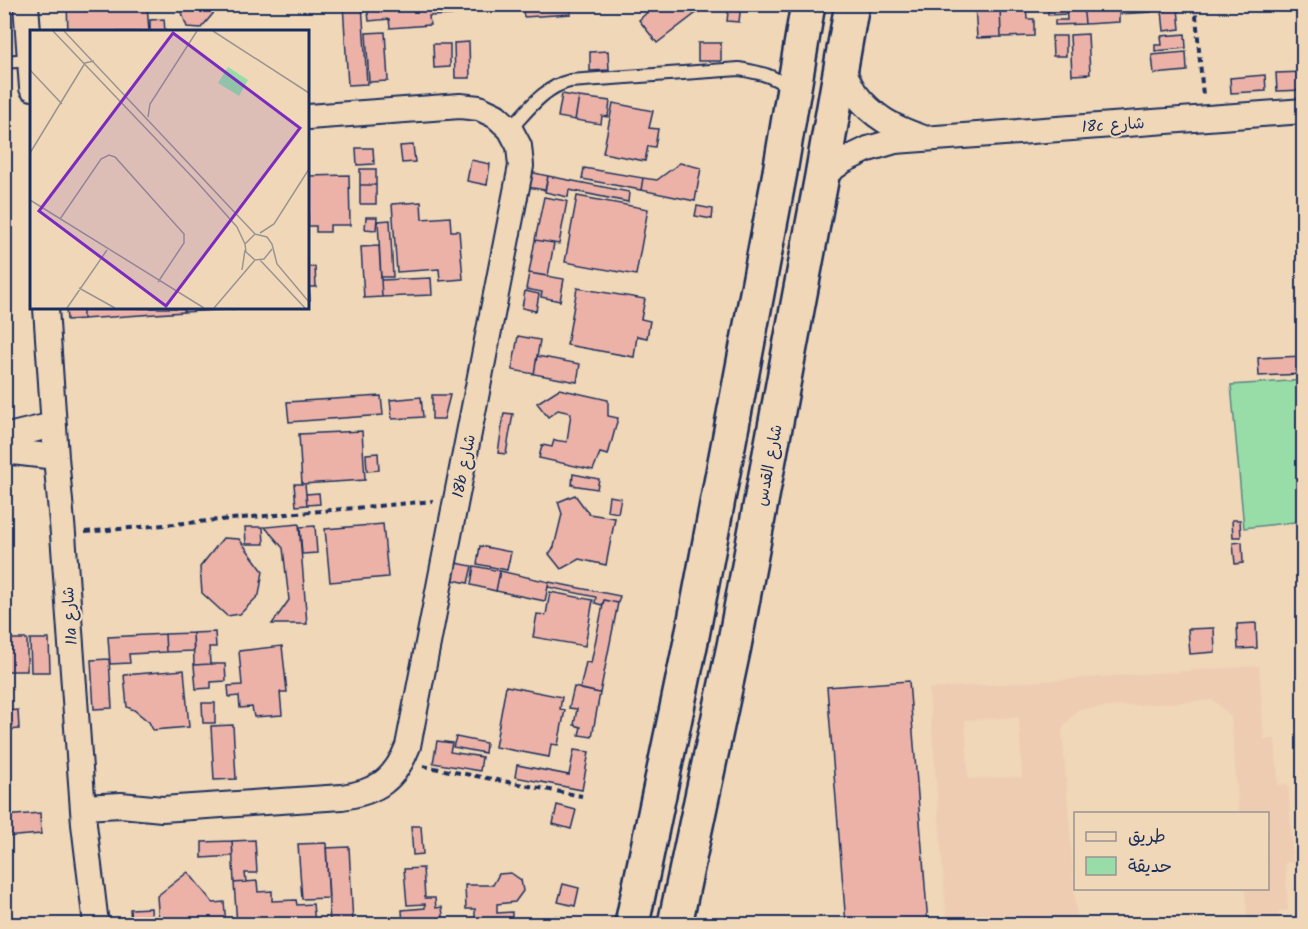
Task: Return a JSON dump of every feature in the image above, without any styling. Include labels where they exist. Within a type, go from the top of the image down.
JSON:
[{"type":"main road","points":[[632,924],[692,636],[780,172],[808,4]]},
{"type":"main road","name":"شارع القدس","points":[[675,924],[734,646],[852,4]]},
{"type":"street","points":[[26,4],[30,60]]},
{"type":"street","name":"18c شارع","points":[[842,68],[855,92],[874,113],[897,129],[923,138]]},
{"type":"street","points":[[309,117],[460,106],[479,108],[488,112],[510,129]]},
{"type":"street","name":"18c شارع","points":[[822,176],[843,161],[868,149],[895,141],[1304,111]]},
{"type":"street","name":"18b شارع","points":[[84,815],[127,805],[162,809],[360,794],[376,787],[391,776],[402,762],[408,746],[521,166],[519,146],[510,129]]},
{"type":"street","name":"11a شارع","points":[[46,309],[84,815],[96,924]]},
{"type":"street","points":[[4,437],[53,425]]},
{"type":"street","points":[[4,451],[56,457]]},
{"type":"lane","points":[[4,62],[30,60]]},
{"type":"lane","points":[[510,129],[550,88],[570,81],[739,69],[778,79],[794,91]]},
{"type":"path","points":[[1195,4],[1204,118]]},
{"type":"path","points":[[63,534],[457,499]]},
{"type":"path","points":[[402,762],[582,796]]},
{"type":"shaded area","points":[[1259,666],[1264,739],[1275,739],[1278,785],[1288,784],[1293,862],[1285,863],[1288,910],[1278,911],[1279,924],[1248,924],[1245,890],[1269,890],[1269,812],[1239,812],[1231,716],[1213,700],[1078,709],[1062,729],[1077,924],[1033,924],[1032,916],[979,920],[979,924],[947,924],[929,689]],"holes":[[[1019,717],[1022,777],[968,779],[965,720]]]},
{"type":"green space","points":[[1303,380],[1303,521],[1244,528],[1231,385]]},
{"type":"building","points":[[67,4],[147,4],[149,30],[68,30]]},
{"type":"building","points":[[169,4],[241,4],[217,9],[201,28],[187,27],[180,8]]},
{"type":"building","points":[[343,4],[362,4],[367,84],[348,85]]},
{"type":"building","points":[[367,4],[452,4],[452,15],[429,16],[430,25],[390,28],[389,19],[369,21]]},
{"type":"building","points":[[522,4],[570,4],[571,14],[524,17]]},
{"type":"building","points":[[656,4],[702,4],[704,7],[657,43],[639,20]]},
{"type":"building","points":[[729,4],[741,4],[739,22],[727,21]]},
{"type":"building","points":[[975,4],[1000,4],[1001,37],[977,38]]},
{"type":"building","points":[[1000,4],[1026,4],[1027,19],[1034,19],[1034,36],[1001,37]]},
{"type":"building","points":[[1048,4],[1066,4],[1066,14],[1048,15]]},
{"type":"building","points":[[1066,4],[1083,4],[1085,24],[1055,25],[1055,20],[1067,20]]},
{"type":"building","points":[[1083,4],[1151,4],[1151,12],[1119,14],[1119,22],[1085,24]]},
{"type":"building","points":[[1178,9],[1180,29],[1164,31],[1162,11]]},
{"type":"building","points":[[164,19],[165,30],[150,30],[150,20]]},
{"type":"building","points":[[385,32],[388,81],[369,82],[366,33]]},
{"type":"building","points":[[1088,34],[1090,74],[1072,75],[1070,35]]},
{"type":"building","points":[[1185,34],[1186,48],[1155,51],[1155,45],[1162,45],[1161,36]]},
{"type":"building","points":[[1052,36],[1066,36],[1066,56],[1053,56]]},
{"type":"building","points":[[469,42],[470,78],[455,78],[454,43]]},
{"type":"building","points":[[698,43],[721,43],[721,61],[698,61]]},
{"type":"building","points":[[433,44],[450,44],[450,67],[434,68]]},
{"type":"building","points":[[608,51],[609,70],[590,71],[590,52]]},
{"type":"building","points":[[1186,52],[1187,71],[1154,74],[1152,55]]},
{"type":"building","points":[[1304,72],[1304,90],[1277,91],[1276,73]]},
{"type":"building","points":[[1265,75],[1266,91],[1231,93],[1230,78]]},
{"type":"building","points":[[562,94],[579,97],[575,120],[558,117]]},
{"type":"building","points":[[579,97],[610,101],[608,117],[602,116],[601,124],[575,120]]},
{"type":"building","points":[[613,103],[653,111],[649,128],[658,129],[655,147],[648,146],[645,161],[603,153]]},
{"type":"building","points":[[413,145],[415,162],[402,163],[400,146]]},
{"type":"building","points":[[356,148],[373,148],[374,164],[357,165]]},
{"type":"building","points":[[471,160],[490,164],[487,185],[467,181]]},
{"type":"building","points":[[680,163],[701,168],[695,201],[641,190],[643,178],[657,180]]},
{"type":"building","points":[[584,168],[643,178],[641,190],[582,179]]},
{"type":"building","points":[[360,169],[376,169],[376,185],[360,185]]},
{"type":"building","points":[[530,172],[548,176],[545,190],[527,187]]},
{"type":"building","points":[[349,175],[350,225],[330,225],[330,232],[316,232],[316,226],[309,226],[309,176]]},
{"type":"building","points":[[548,176],[629,192],[628,202],[569,190],[568,197],[545,192]]},
{"type":"building","points":[[360,185],[376,185],[376,204],[360,204]]},
{"type":"building","points":[[577,196],[648,209],[636,275],[565,262]]},
{"type":"building","points":[[544,197],[567,201],[559,244],[535,240]]},
{"type":"building","points":[[421,202],[422,219],[450,217],[451,231],[459,231],[463,279],[440,281],[439,269],[397,272],[392,204]]},
{"type":"building","points":[[697,206],[713,209],[712,219],[695,216]]},
{"type":"building","points":[[366,217],[377,217],[376,230],[365,229]]},
{"type":"building","points":[[390,220],[393,277],[381,277],[378,221]]},
{"type":"building","points":[[535,240],[554,243],[548,276],[529,273]]},
{"type":"building","points":[[379,246],[382,297],[364,298],[361,247]]},
{"type":"building","points":[[309,267],[315,267],[316,287],[309,287]]},
{"type":"building","points":[[529,273],[564,279],[560,301],[541,297],[542,292],[526,289]]},
{"type":"building","points":[[431,278],[432,295],[382,297],[381,280]]},
{"type":"building","points":[[577,288],[645,299],[641,319],[650,321],[647,338],[637,336],[634,357],[567,345]]},
{"type":"building","points":[[525,291],[539,294],[536,311],[522,308]]},
{"type":"building","points":[[66,309],[83,309],[83,319],[67,320]]},
{"type":"building","points":[[83,309],[184,309],[184,312],[83,319]]},
{"type":"building","points":[[184,309],[233,309],[184,312]]},
{"type":"building","points":[[518,336],[540,340],[534,374],[512,370]]},
{"type":"building","points":[[537,356],[580,364],[577,382],[534,374]]},
{"type":"building","points":[[1304,356],[1304,374],[1259,376],[1258,358]]},
{"type":"building","points":[[559,389],[608,400],[608,416],[618,418],[608,455],[600,453],[593,470],[539,458],[542,445],[552,447],[554,440],[567,442],[571,413],[558,410],[548,417],[537,403]]},
{"type":"building","points":[[432,395],[450,395],[444,419],[432,419]]},
{"type":"building","points":[[381,396],[383,415],[289,422],[287,402]]},
{"type":"building","points":[[421,397],[423,417],[392,419],[390,400]]},
{"type":"building","points":[[504,413],[513,414],[506,454],[498,453]]},
{"type":"building","points":[[362,431],[365,480],[302,484],[299,434]]},
{"type":"building","points":[[378,453],[379,470],[367,471],[366,454]]},
{"type":"building","points":[[573,474],[599,479],[597,489],[572,485]]},
{"type":"building","points":[[294,484],[305,484],[307,505],[296,506]]},
{"type":"building","points":[[319,493],[320,504],[307,505],[306,494]]},
{"type":"building","points":[[575,495],[589,514],[615,518],[606,565],[579,559],[561,569],[549,554],[554,547],[562,514],[558,502]]},
{"type":"building","points":[[609,496],[621,498],[618,513],[607,511]]},
{"type":"building","points":[[1232,520],[1240,520],[1241,537],[1233,537]]},
{"type":"building","points":[[299,524],[307,624],[272,624],[289,600],[283,548],[265,527]]},
{"type":"building","points":[[383,524],[388,577],[330,582],[325,529]]},
{"type":"building","points":[[315,526],[317,553],[302,554],[300,527]]},
{"type":"building","points":[[245,527],[263,527],[264,544],[246,544]]},
{"type":"building","points":[[223,538],[239,539],[263,571],[259,595],[240,614],[227,616],[202,593],[200,567]]},
{"type":"building","points":[[1242,542],[1243,563],[1235,564],[1233,543]]},
{"type":"building","points":[[480,546],[511,552],[507,570],[477,564]]},
{"type":"building","points":[[456,563],[472,566],[468,583],[453,580]]},
{"type":"building","points":[[474,566],[500,571],[496,591],[471,585]]},
{"type":"building","points":[[500,571],[549,582],[545,601],[496,591]]},
{"type":"building","points":[[549,582],[620,596],[618,603],[604,600],[602,605],[595,603],[596,597],[548,587]]},
{"type":"building","points":[[550,592],[593,600],[585,646],[533,637],[537,614],[546,615]]},
{"type":"building","points":[[604,600],[618,603],[600,693],[580,689],[586,662],[591,663]]},
{"type":"building","points":[[1256,623],[1257,648],[1238,649],[1237,624]]},
{"type":"building","points":[[1214,628],[1215,652],[1190,654],[1188,629]]},
{"type":"building","points":[[215,632],[216,647],[209,647],[210,664],[194,665],[193,633]]},
{"type":"building","points":[[193,633],[194,651],[166,652],[165,634]]},
{"type":"building","points":[[165,634],[166,652],[129,654],[130,663],[110,664],[108,637]]},
{"type":"building","points":[[5,639],[27,639],[27,671],[5,671]]},
{"type":"building","points":[[30,639],[49,639],[50,672],[31,672]]},
{"type":"building","points":[[282,646],[287,692],[280,692],[282,715],[254,717],[252,707],[240,708],[239,696],[229,697],[228,686],[242,685],[239,651]]},
{"type":"building","points":[[109,659],[112,708],[94,709],[91,660]]},
{"type":"building","points":[[225,664],[226,681],[211,682],[211,688],[196,689],[194,665]]},
{"type":"building","points":[[184,670],[189,727],[153,730],[149,722],[127,707],[124,675]]},
{"type":"building","points":[[909,681],[928,924],[846,924],[827,687]]},
{"type":"building","points":[[506,686],[562,697],[560,709],[565,710],[558,745],[551,744],[549,757],[495,747]]},
{"type":"building","points":[[574,687],[600,693],[592,737],[579,735],[581,727],[574,725],[577,709],[569,708]]},
{"type":"building","points":[[202,703],[215,703],[215,723],[203,723]]},
{"type":"building","points":[[18,710],[19,729],[8,730],[7,711]]},
{"type":"building","points":[[233,725],[236,779],[214,780],[211,726]]},
{"type":"building","points":[[456,737],[486,743],[485,753],[453,747]]},
{"type":"building","points":[[437,741],[452,743],[450,752],[482,757],[480,771],[433,763]]},
{"type":"building","points":[[574,750],[589,752],[582,790],[515,777],[517,765],[569,775]]},
{"type":"building","points":[[557,805],[576,810],[571,829],[553,824]]},
{"type":"building","points":[[40,813],[41,834],[4,837],[4,816]]},
{"type":"building","points":[[411,826],[421,826],[423,854],[413,855]]},
{"type":"building","points":[[255,840],[257,873],[245,873],[246,882],[234,883],[232,841]]},
{"type":"building","points":[[232,841],[233,856],[202,858],[202,842]]},
{"type":"building","points":[[326,843],[329,898],[302,899],[298,844]]},
{"type":"building","points":[[349,847],[353,924],[330,924],[326,848]]},
{"type":"building","points":[[423,868],[425,898],[435,898],[436,908],[442,907],[444,924],[403,924],[402,910],[425,908],[425,904],[407,905],[404,869]]},
{"type":"building","points":[[188,872],[213,903],[224,902],[226,924],[159,924],[157,896]]},
{"type":"building","points":[[511,873],[521,880],[523,891],[515,902],[497,904],[497,913],[512,912],[512,924],[464,924],[464,921],[475,921],[475,909],[466,909],[465,885],[493,885],[499,874]]},
{"type":"building","points":[[257,881],[258,892],[272,891],[272,901],[296,900],[297,905],[313,904],[315,924],[237,924],[234,883]]},
{"type":"building","points":[[563,884],[579,888],[575,906],[558,902]]},
{"type":"building","points":[[151,908],[152,924],[131,924],[130,909]]},
{"type":"building","points":[[555,916],[573,919],[572,924],[553,924]]},
{"type":"building","points":[[391,919],[391,924],[372,924],[371,920]]}]
